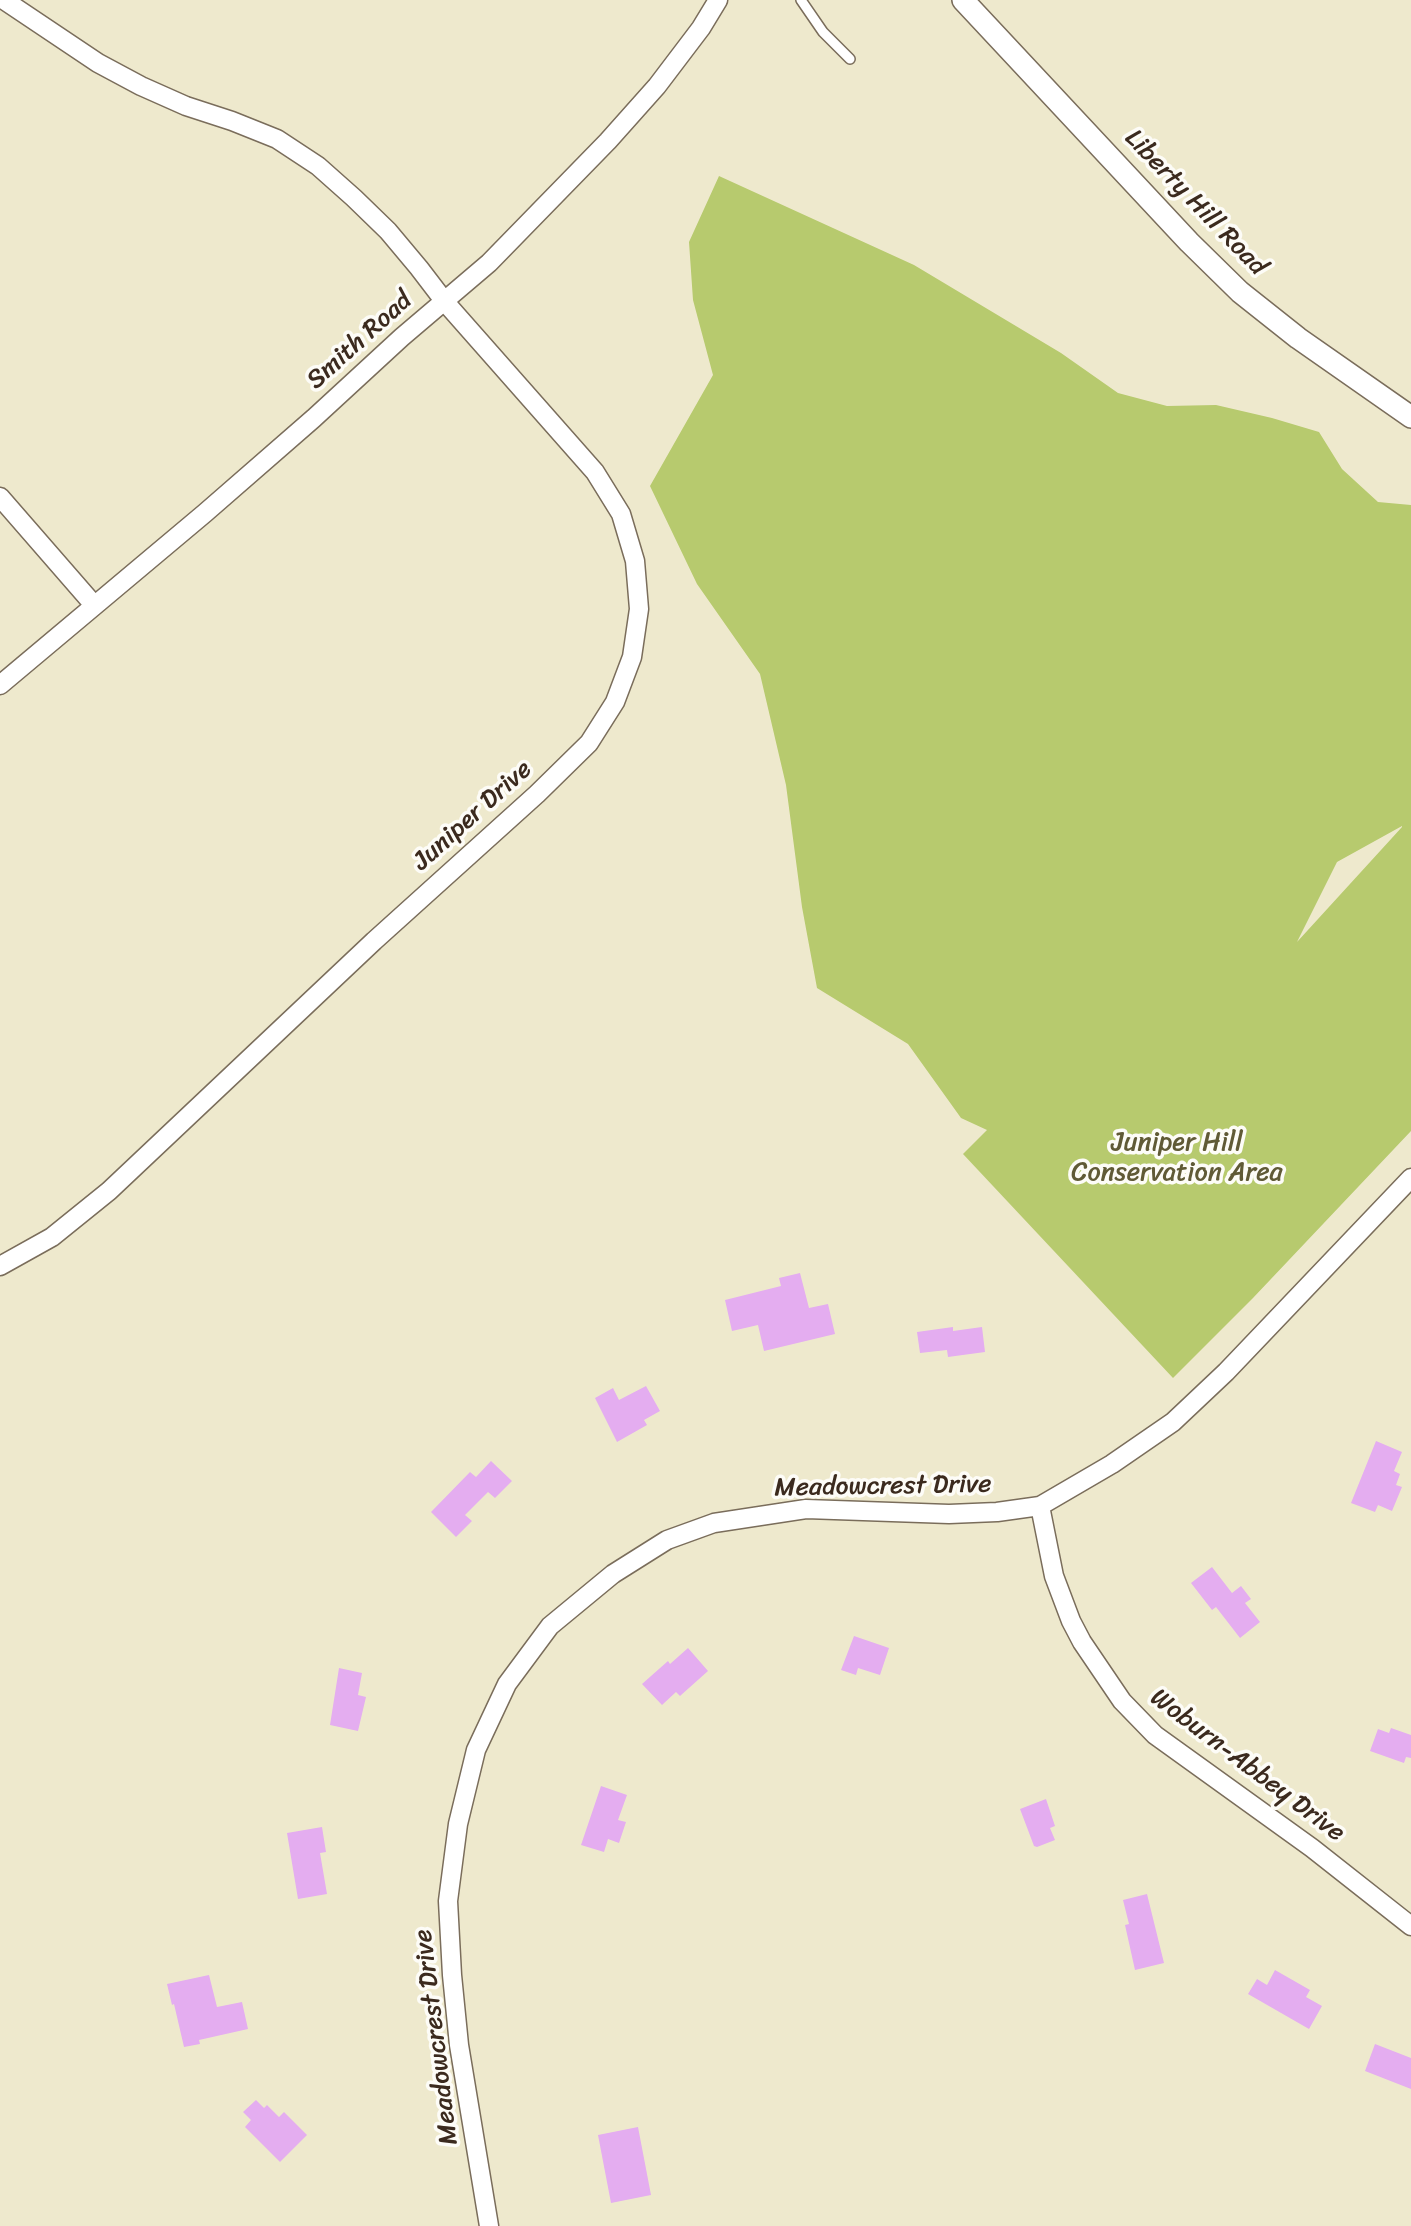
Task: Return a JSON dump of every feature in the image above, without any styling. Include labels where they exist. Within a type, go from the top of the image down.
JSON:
[{"type":"street","name":"Juniper Drive","points":[[0,1266],[52,1237],[109,1191],[373,941],[537,794],[589,743],[615,702],[632,657],[639,610],[635,561],[621,514],[595,472],[445,302],[388,232],[318,166],[277,139],[186,106],[98,64],[4,0]]},
{"type":"street","name":"Liberty Hill Road","points":[[963,0],[1189,242],[1240,292],[1298,338],[1411,417]]},
{"type":"street","name":"Smith Road","points":[[0,685],[205,513],[489,263],[608,141],[657,86],[720,1]]},
{"type":"street","points":[[0,497],[94,605]]},
{"type":"street","name":"Meadowcrest Drive","points":[[489,2226],[459,2045],[452,1975],[449,1901],[458,1824],[476,1750],[507,1685],[550,1626],[613,1574],[667,1540],[714,1523],[806,1509],[949,1514],[997,1512],[1040,1506],[1112,1464],[1173,1422],[1226,1372],[1411,1178]]},
{"type":"street","name":"Woburn-Abbey Drive","points":[[1040,1506],[1054,1576],[1071,1621],[1122,1701],[1155,1735],[1303,1840],[1411,1926]]},
{"type":"lane","points":[[800,0],[823,32],[850,59]]},
{"type":"green space","name":"Juniper Hill Conservation Area","points":[[719,176],[914,265],[1061,353],[1118,393],[1167,406],[1216,405],[1319,432],[1342,469],[1378,502],[1411,505],[1411,1131],[1173,1378],[963,1154],[987,1130],[961,1118],[908,1044],[817,988],[802,907],[786,785],[760,674],[697,584],[650,486],[713,375],[693,300],[689,242]],"holes":[[[1402,827],[1297,942],[1337,862]]]},
{"type":"building","points":[[800,1273],[809,1308],[828,1304],[835,1334],[764,1351],[758,1325],[732,1331],[725,1300],[781,1286],[779,1278]]},
{"type":"building","points":[[953,1327],[953,1331],[982,1327],[985,1352],[948,1357],[947,1350],[920,1353],[917,1332]]},
{"type":"building","points":[[646,1386],[660,1411],[644,1420],[647,1425],[617,1442],[595,1398],[613,1388],[619,1400]]},
{"type":"building","points":[[1376,1441],[1402,1452],[1394,1471],[1400,1474],[1396,1485],[1402,1487],[1392,1511],[1378,1505],[1375,1512],[1351,1503]]},
{"type":"building","points":[[491,1461],[512,1481],[495,1498],[488,1492],[465,1515],[472,1521],[456,1537],[431,1512],[470,1472],[476,1477]]},
{"type":"building","points":[[1212,1567],[1232,1593],[1241,1586],[1251,1599],[1245,1603],[1260,1622],[1240,1638],[1216,1607],[1212,1610],[1191,1583]]},
{"type":"building","points":[[854,1636],[889,1648],[880,1675],[858,1668],[856,1675],[841,1670]]},
{"type":"building","points":[[688,1648],[708,1671],[680,1696],[676,1692],[662,1705],[642,1684]]},
{"type":"building","points":[[339,1668],[362,1673],[358,1695],[366,1697],[358,1731],[330,1725]]},
{"type":"building","points":[[1391,1728],[1411,1735],[1411,1758],[1406,1757],[1404,1763],[1370,1751],[1378,1729],[1389,1733]]},
{"type":"building","points":[[601,1786],[627,1795],[618,1820],[626,1822],[619,1843],[608,1839],[604,1852],[581,1845]]},
{"type":"building","points":[[1046,1799],[1055,1826],[1050,1828],[1055,1840],[1037,1847],[1034,1846],[1020,1809]]},
{"type":"building","points":[[322,1827],[326,1852],[320,1853],[327,1894],[298,1899],[287,1833]]},
{"type":"building","points":[[1147,1894],[1164,1963],[1135,1970],[1125,1925],[1129,1924],[1123,1900]]},
{"type":"building","points":[[1275,1970],[1310,1990],[1306,1997],[1322,2006],[1309,2029],[1248,1994],[1257,1979],[1267,1985]]},
{"type":"building","points":[[209,1975],[217,2007],[242,2002],[248,2029],[199,2040],[200,2044],[184,2047],[167,1984]]},
{"type":"building","points":[[1375,2044],[1411,2058],[1411,2089],[1365,2071]]},
{"type":"building","points":[[256,2100],[264,2108],[267,2105],[279,2117],[284,2112],[307,2135],[280,2162],[245,2127],[251,2120],[243,2112]]},
{"type":"building","points":[[638,2127],[651,2195],[611,2203],[598,2135]]}]
